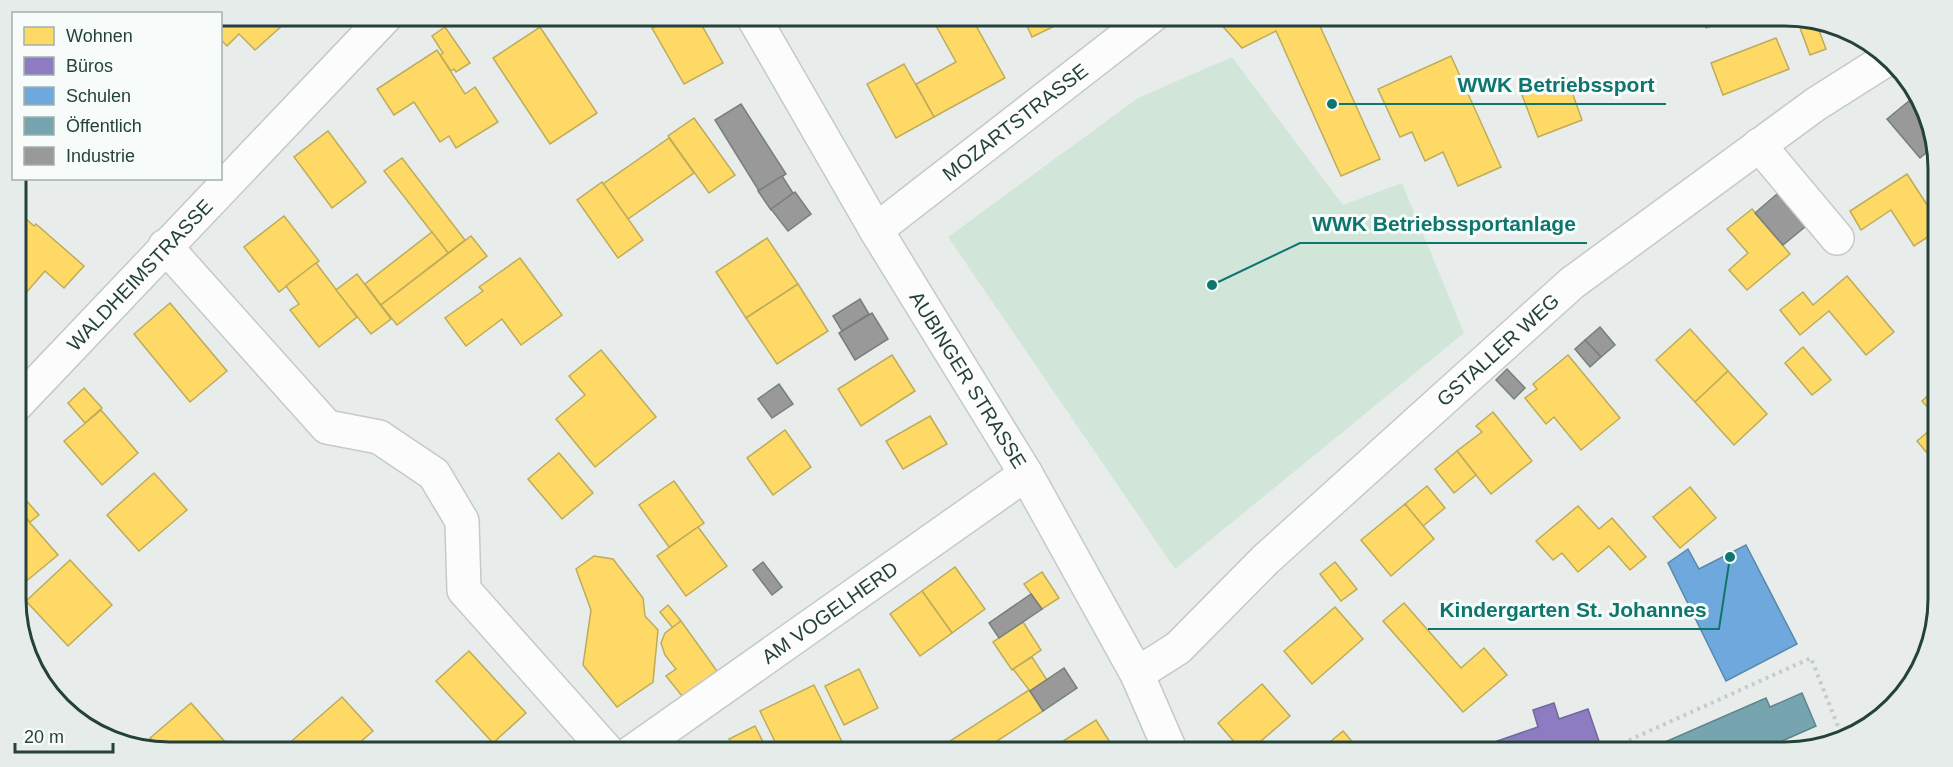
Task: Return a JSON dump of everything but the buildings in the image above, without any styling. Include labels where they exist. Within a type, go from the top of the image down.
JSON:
[{"type":"street","name":"WALDHEIMSTRASSE","points":[[26,394],[376,26]]},
{"type":"street","name":"AUBINGER STRASSE","points":[[758,26],[876,230],[1026,474],[1137,674],[1166,741]]},
{"type":"street","name":"MOZARTSTRASSE","points":[[876,230],[1139,26]]},
{"type":"street","name":"GSTALLER WEG","points":[[1137,674],[1178,648],[1265,560],[1572,283],[1816,104],[1881,63]]},
{"type":"street","points":[[1760,145],[1837,238]]},
{"type":"street","points":[[165,246],[327,427],[380,437],[434,474],[462,521],[464,590],[599,742]]},
{"type":"street","name":"AM VOGELHERD","points":[[647,742],[1026,474]]},
{"type":"path","points":[[1627,741],[1811,658],[1840,730]]},
{"type":"green space","points":[[1232,57],[1343,205],[1402,183],[1464,333],[1175,569],[948,237],[1138,98]]},
{"type":"place","name":"WWK Betriebssport","points":[[1332,104]]},
{"type":"place","name":"WWK Betriebssportanlage","points":[[1212,285]]},
{"type":"place","name":"Kindergarten St. Johannes","points":[[1730,557]]}]
